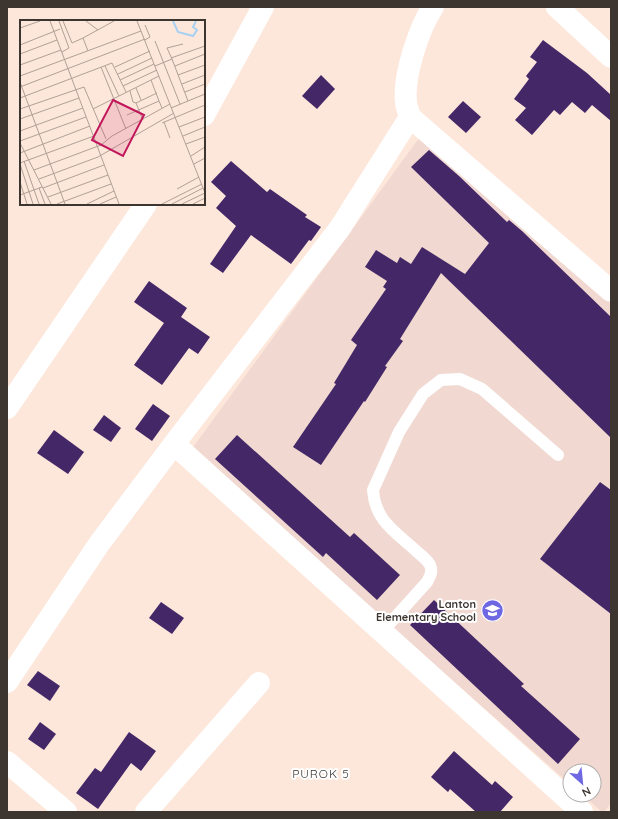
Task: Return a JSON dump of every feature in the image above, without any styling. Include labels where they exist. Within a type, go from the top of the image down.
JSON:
[{"type":"street","points":[[205,113],[263,7]]},
{"type":"street","points":[[433,7],[426,18],[408,70],[406,102],[410,117],[611,291]]},
{"type":"street","points":[[557,7],[611,57]]},
{"type":"street","points":[[7,682],[99,544],[340,228],[410,117]]},
{"type":"street","points":[[7,408],[145,205]]},
{"type":"street","points":[[174,444],[582,812]]},
{"type":"street","points":[[146,812],[259,683]]},
{"type":"street","points":[[7,762],[66,812]]},
{"type":"lane","points":[[382,632],[427,582],[432,573],[430,564],[382,518],[376,505],[373,490],[398,432],[423,394],[441,380],[460,379],[482,389],[558,455]]},
{"type":"shaded area","name":"Lanton Elementary School","points":[[422,134],[611,302],[611,803],[604,812],[592,803],[602,803],[602,763],[562,763],[562,777],[191,450]]},
{"type":"building","points":[[543,40],[587,73],[611,95],[611,121],[592,105],[585,113],[572,102],[560,115],[554,110],[532,135],[515,120],[526,108],[514,99],[529,79],[526,76],[537,62],[530,57]]},
{"type":"building","points":[[321,75],[335,89],[317,109],[302,96]]},
{"type":"building","points":[[463,101],[481,117],[466,133],[448,117]]},
{"type":"building","points":[[429,150],[459,176],[507,222],[509,220],[522,231],[611,317],[611,438],[441,273],[400,339],[403,341],[385,366],[387,367],[365,402],[364,401],[321,465],[293,447],[336,384],[334,383],[357,345],[351,340],[386,289],[383,287],[387,281],[365,267],[376,250],[397,263],[400,257],[411,264],[422,247],[465,274],[489,243],[411,167]]},
{"type":"building","points":[[231,161],[267,192],[270,189],[307,215],[305,217],[321,227],[291,264],[251,235],[223,273],[210,264],[236,226],[216,208],[226,196],[211,182]]},
{"type":"building","points":[[149,281],[187,308],[181,317],[210,337],[198,354],[189,348],[162,385],[134,365],[164,323],[134,302]]},
{"type":"building","points":[[153,404],[170,416],[152,441],[135,429]]},
{"type":"building","points":[[104,415],[121,428],[111,442],[93,430]]},
{"type":"building","points":[[54,430],[84,452],[68,474],[37,453]]},
{"type":"building","points":[[237,435],[350,537],[354,533],[400,575],[377,600],[326,553],[323,557],[215,459]]},
{"type":"building","points":[[600,482],[611,490],[611,614],[540,559]]},
{"type":"building","points":[[434,600],[524,684],[521,686],[580,739],[558,764],[410,625]]},
{"type":"building","points":[[161,602],[184,618],[172,634],[149,618]]},
{"type":"building","points":[[38,671],[60,686],[50,701],[27,685]]},
{"type":"building","points":[[40,722],[56,734],[44,750],[28,739]]},
{"type":"building","points":[[129,732],[156,751],[141,771],[131,763],[98,809],[76,793],[95,768],[101,772]]},
{"type":"building","points":[[454,751],[492,785],[495,781],[513,797],[500,812],[476,812],[450,789],[448,792],[431,777]]},
{"type":"place","name":"Lanton Elementary School","points":[[492,610]]},
{"type":"district","name":"PUROK 5","points":[[321,773]]}]
